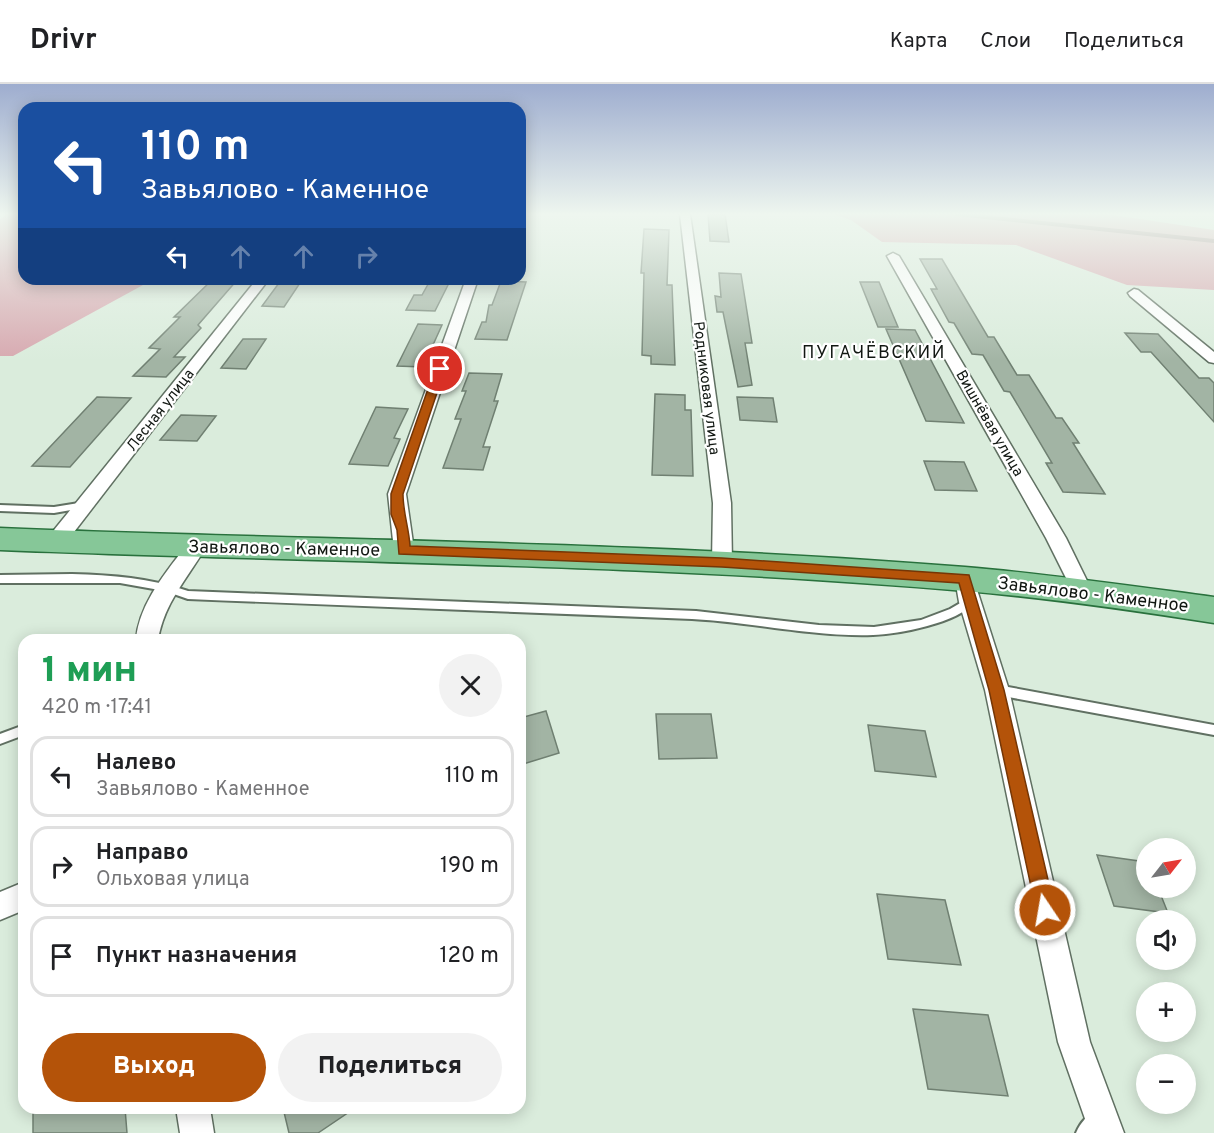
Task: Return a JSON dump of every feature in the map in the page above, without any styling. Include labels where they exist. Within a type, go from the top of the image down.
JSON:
[{"type":"main road","name":"Завьялово - Каменное","points":[[0,538],[196,547],[404,550],[722,563],[967,590],[1082,591],[1214,610]]},
{"type":"street","name":"Родниковая улица","points":[[691,263],[722,503],[722,563]]},
{"type":"street","name":"Вишнёвая улица","points":[[897,263],[1056,538],[1082,591]]},
{"type":"street","name":"Лесная улица","points":[[57,540],[258,285]]},
{"type":"street","points":[[404,550],[403,530],[397,514],[397,494],[470,285]]},
{"type":"street","points":[[1134,293],[1214,360]]},
{"type":"street","points":[[147,634],[147,629],[167,586],[196,547]]},
{"type":"street","points":[[967,590],[997,690],[1074,1042],[1097,1128]]},
{"type":"street","points":[[0,906],[18,898]]},
{"type":"street","points":[[194,1114],[197,1133]]},
{"type":"lane","points":[[0,508],[54,510],[85,504]]},
{"type":"lane","points":[[0,579],[126,580],[167,586],[188,595],[696,615],[819,629],[863,631],[922,624],[954,612],[967,590]]},
{"type":"lane","points":[[997,690],[1214,730]]},
{"type":"lane","points":[[0,739],[18,732]]},
{"type":"shaded area","points":[[0,263],[18,263],[18,285],[143,285],[13,356],[0,356]]},
{"type":"shaded area","points":[[1066,263],[1214,263],[1214,290],[1127,285]]},
{"type":"building","points":[[642,263],[668,263],[667,285],[672,285],[675,365],[651,364],[651,356],[642,355],[644,273],[641,273]]},
{"type":"building","points":[[922,263],[944,263],[988,337],[994,337],[1017,375],[1029,375],[1056,418],[1062,418],[1079,443],[1073,443],[1105,494],[1063,492],[1046,463],[1052,463],[1010,392],[1004,391],[983,355],[972,354],[954,323],[949,322],[931,289],[937,289]]},
{"type":"building","points":[[719,273],[741,274],[752,343],[745,343],[752,385],[738,387],[723,312],[717,312],[715,296],[721,297]]},
{"type":"building","points":[[860,282],[879,282],[898,327],[878,327]]},
{"type":"building","points":[[207,285],[233,285],[198,325],[201,328],[174,357],[185,357],[166,377],[133,376],[160,349],[149,348],[180,317],[174,317]]},
{"type":"building","points":[[278,285],[299,285],[284,307],[262,306]]},
{"type":"building","points":[[428,285],[448,285],[435,311],[406,310],[414,295],[422,295]]},
{"type":"building","points":[[500,285],[525,285],[507,340],[475,339],[482,322],[486,322],[489,305],[492,305]]},
{"type":"building","points":[[418,324],[442,325],[423,367],[397,366]]},
{"type":"building","points":[[886,329],[915,330],[964,423],[926,421]]},
{"type":"building","points":[[1125,333],[1158,334],[1199,378],[1209,378],[1214,383],[1214,422],[1151,352],[1141,352]]},
{"type":"building","points":[[243,339],[266,339],[246,369],[221,368]]},
{"type":"building","points":[[469,373],[502,374],[494,401],[498,401],[483,447],[490,447],[483,470],[443,468],[461,419],[455,419],[466,391],[462,391]]},
{"type":"building","points":[[655,394],[685,395],[685,410],[691,410],[693,476],[652,475]]},
{"type":"building","points":[[97,397],[131,398],[70,467],[32,466]]},
{"type":"building","points":[[737,397],[773,398],[777,422],[740,420]]},
{"type":"building","points":[[376,407],[408,409],[394,438],[400,439],[388,466],[349,464]]},
{"type":"building","points":[[181,415],[216,416],[197,441],[160,440]]},
{"type":"building","points":[[924,461],[964,462],[977,491],[935,490]]},
{"type":"building","points":[[546,711],[559,753],[526,763],[526,716]]},
{"type":"building","points":[[656,714],[711,714],[717,758],[659,759]]},
{"type":"building","points":[[868,725],[925,731],[936,777],[875,771]]},
{"type":"building","points":[[1097,855],[1136,861],[1136,898],[1162,898],[1167,910],[1114,906]]},
{"type":"building","points":[[877,894],[945,900],[961,965],[888,959]]},
{"type":"building","points":[[913,1009],[988,1015],[1008,1096],[928,1089]]},
{"type":"building","points":[[33,1114],[125,1114],[127,1133],[33,1133]]},
{"type":"building","points":[[284,1114],[346,1114],[318,1133],[289,1133]]},
{"type":"district","name":"ПУГАЧЁВСКИЙ","points":[[874,352]]},
{"type":"route","points":[[440,369],[397,494],[397,514],[403,530],[404,550],[722,563],[965,579],[969,602],[997,690],[1045,910]]}]
